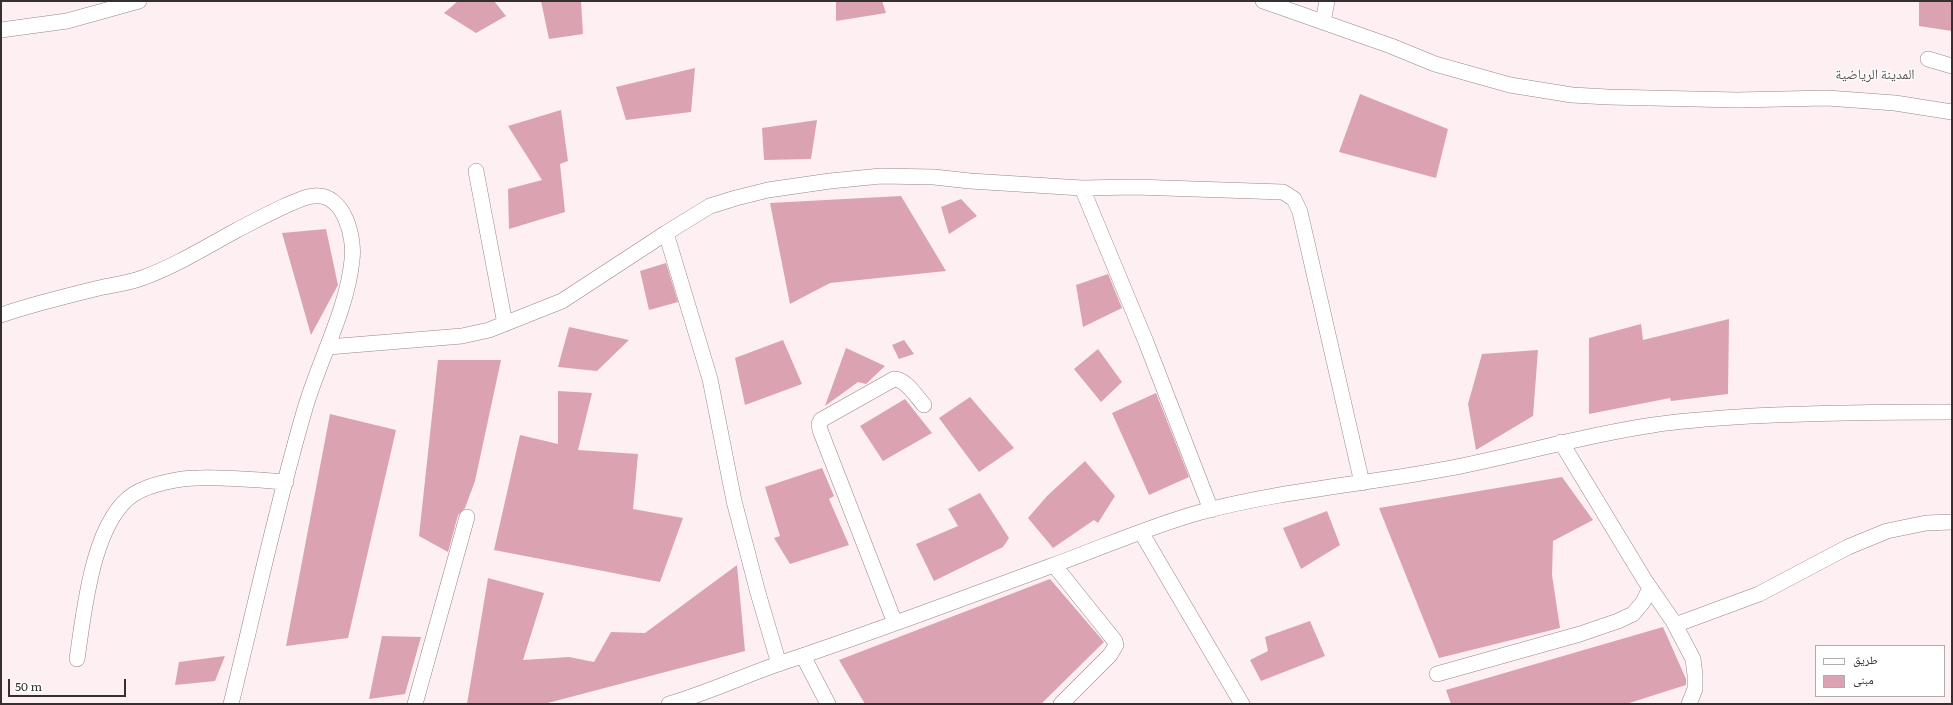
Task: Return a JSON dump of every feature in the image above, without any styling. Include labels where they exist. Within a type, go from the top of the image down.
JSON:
[{"type":"street","points":[[1,30],[67,21],[139,1]]},
{"type":"street","points":[[1263,1],[1443,66],[1510,85],[1572,95],[1737,100],[1827,98],[1895,103],[1952,112]]},
{"type":"street","points":[[1323,22],[1327,1]]},
{"type":"street","points":[[1928,59],[1952,66]]},
{"type":"street","points":[[476,171],[505,324]]},
{"type":"street","points":[[328,347],[462,336],[490,330],[562,300],[710,206],[768,190],[830,181],[882,176],[934,177],[970,181],[1082,188],[1135,187],[1277,191],[1288,194],[1294,199],[1300,212],[1362,483]]},
{"type":"street","points":[[1082,188],[1146,342],[1210,510]]},
{"type":"street","points":[[1,315],[36,304],[141,279],[186,259],[250,223],[313,196],[327,198],[337,207],[348,221],[352,240],[352,259],[347,287],[328,347],[304,410],[232,704]]},
{"type":"street","points":[[666,233],[710,379],[734,501],[779,664]]},
{"type":"street","points":[[895,623],[820,430],[819,424],[821,420],[894,379],[899,379],[904,382],[924,405]]},
{"type":"street","points":[[669,704],[1142,532],[1210,510],[1290,493],[1362,483],[1454,467],[1561,442],[1654,424],[1836,412],[1952,412]]},
{"type":"street","points":[[1561,442],[1650,588],[1675,625],[1693,659],[1695,689],[1689,704]]},
{"type":"street","points":[[77,659],[96,554],[108,524],[117,511],[134,494],[156,485],[198,478],[286,482]]},
{"type":"street","points":[[415,704],[467,517]]},
{"type":"street","points":[[1675,625],[1759,594],[1848,547],[1887,531],[1926,523],[1952,522]]},
{"type":"street","points":[[1142,532],[1242,704]]},
{"type":"street","points":[[1054,565],[1115,640],[1116,645],[1110,655],[1061,704]]},
{"type":"street","points":[[1437,674],[1580,634],[1618,621],[1633,614],[1643,602],[1650,588]]},
{"type":"street","points":[[803,656],[828,704]]},
{"type":"building","points":[[458,1],[494,1],[506,16],[476,33],[444,13]]},
{"type":"building","points":[[541,1],[581,1],[583,34],[549,39]]},
{"type":"building","points":[[836,1],[882,1],[886,13],[836,21]]},
{"type":"building","points":[[1919,1],[1952,1],[1952,31],[1919,26]]},
{"type":"building","points":[[695,68],[691,112],[626,120],[616,87]]},
{"type":"building","points":[[1360,94],[1448,129],[1436,178],[1339,152]]},
{"type":"building","points":[[561,110],[568,161],[560,164],[565,212],[509,229],[508,189],[542,180],[508,126]]},
{"type":"building","points":[[817,120],[811,159],[764,160],[762,128]]},
{"type":"building","points":[[901,196],[946,271],[830,283],[790,304],[770,203]]},
{"type":"building","points":[[961,199],[977,216],[949,234],[941,207]]},
{"type":"building","points":[[326,229],[338,285],[311,335],[282,233]]},
{"type":"building","points":[[666,263],[678,302],[649,310],[640,271]]},
{"type":"building","points":[[1108,274],[1122,308],[1083,327],[1076,285]]},
{"type":"building","points":[[1729,319],[1728,394],[1671,401],[1670,398],[1589,414],[1589,338],[1641,324],[1643,340]]},
{"type":"building","points":[[569,327],[629,340],[597,371],[558,367]]},
{"type":"building","points":[[783,340],[802,384],[745,405],[735,358]]},
{"type":"building","points":[[904,340],[914,354],[899,359],[892,345]]},
{"type":"building","points":[[846,348],[885,366],[866,384],[858,382],[825,406]]},
{"type":"building","points":[[1098,349],[1122,382],[1101,402],[1074,369]]},
{"type":"building","points":[[1538,350],[1533,416],[1476,450],[1468,404],[1482,354]]},
{"type":"building","points":[[438,360],[501,360],[475,481],[465,508],[458,515],[448,552],[419,536]]},
{"type":"building","points":[[558,391],[592,393],[578,450],[638,454],[633,509],[683,518],[660,582],[494,550],[520,435],[558,444]]},
{"type":"building","points":[[1156,393],[1189,477],[1149,495],[1112,413]]},
{"type":"building","points":[[970,397],[1014,448],[979,472],[939,418]]},
{"type":"building","points":[[905,399],[932,433],[883,461],[860,426]]},
{"type":"building","points":[[330,414],[396,430],[348,638],[286,646]]},
{"type":"building","points":[[1085,461],[1115,496],[1098,523],[1094,520],[1053,548],[1028,518],[1047,496]]},
{"type":"building","points":[[822,468],[834,496],[829,499],[849,545],[790,564],[774,538],[780,536],[765,487]]},
{"type":"building","points":[[1562,477],[1593,520],[1553,541],[1552,575],[1560,628],[1439,658],[1379,508]]},
{"type":"building","points":[[980,493],[1009,538],[1003,547],[934,581],[916,544],[958,526],[948,509]]},
{"type":"building","points":[[1327,511],[1340,545],[1301,569],[1283,528]]},
{"type":"building","points":[[737,565],[745,651],[544,704],[467,704],[488,578],[544,593],[523,660],[569,657],[594,662],[611,632],[645,633]]},
{"type":"building","points":[[1050,579],[1104,642],[1041,704],[865,704],[839,660]]},
{"type":"building","points":[[1310,621],[1325,656],[1261,681],[1250,660],[1268,651],[1265,637]]},
{"type":"building","points":[[1663,627],[1686,679],[1686,685],[1626,704],[1451,704],[1446,690]]},
{"type":"building","points":[[382,636],[421,637],[405,694],[369,699]]},
{"type":"building","points":[[225,656],[215,681],[175,685],[179,662]]},
{"type":"district","name":"المدينة الرياضية","points":[[1875,75]]}]
